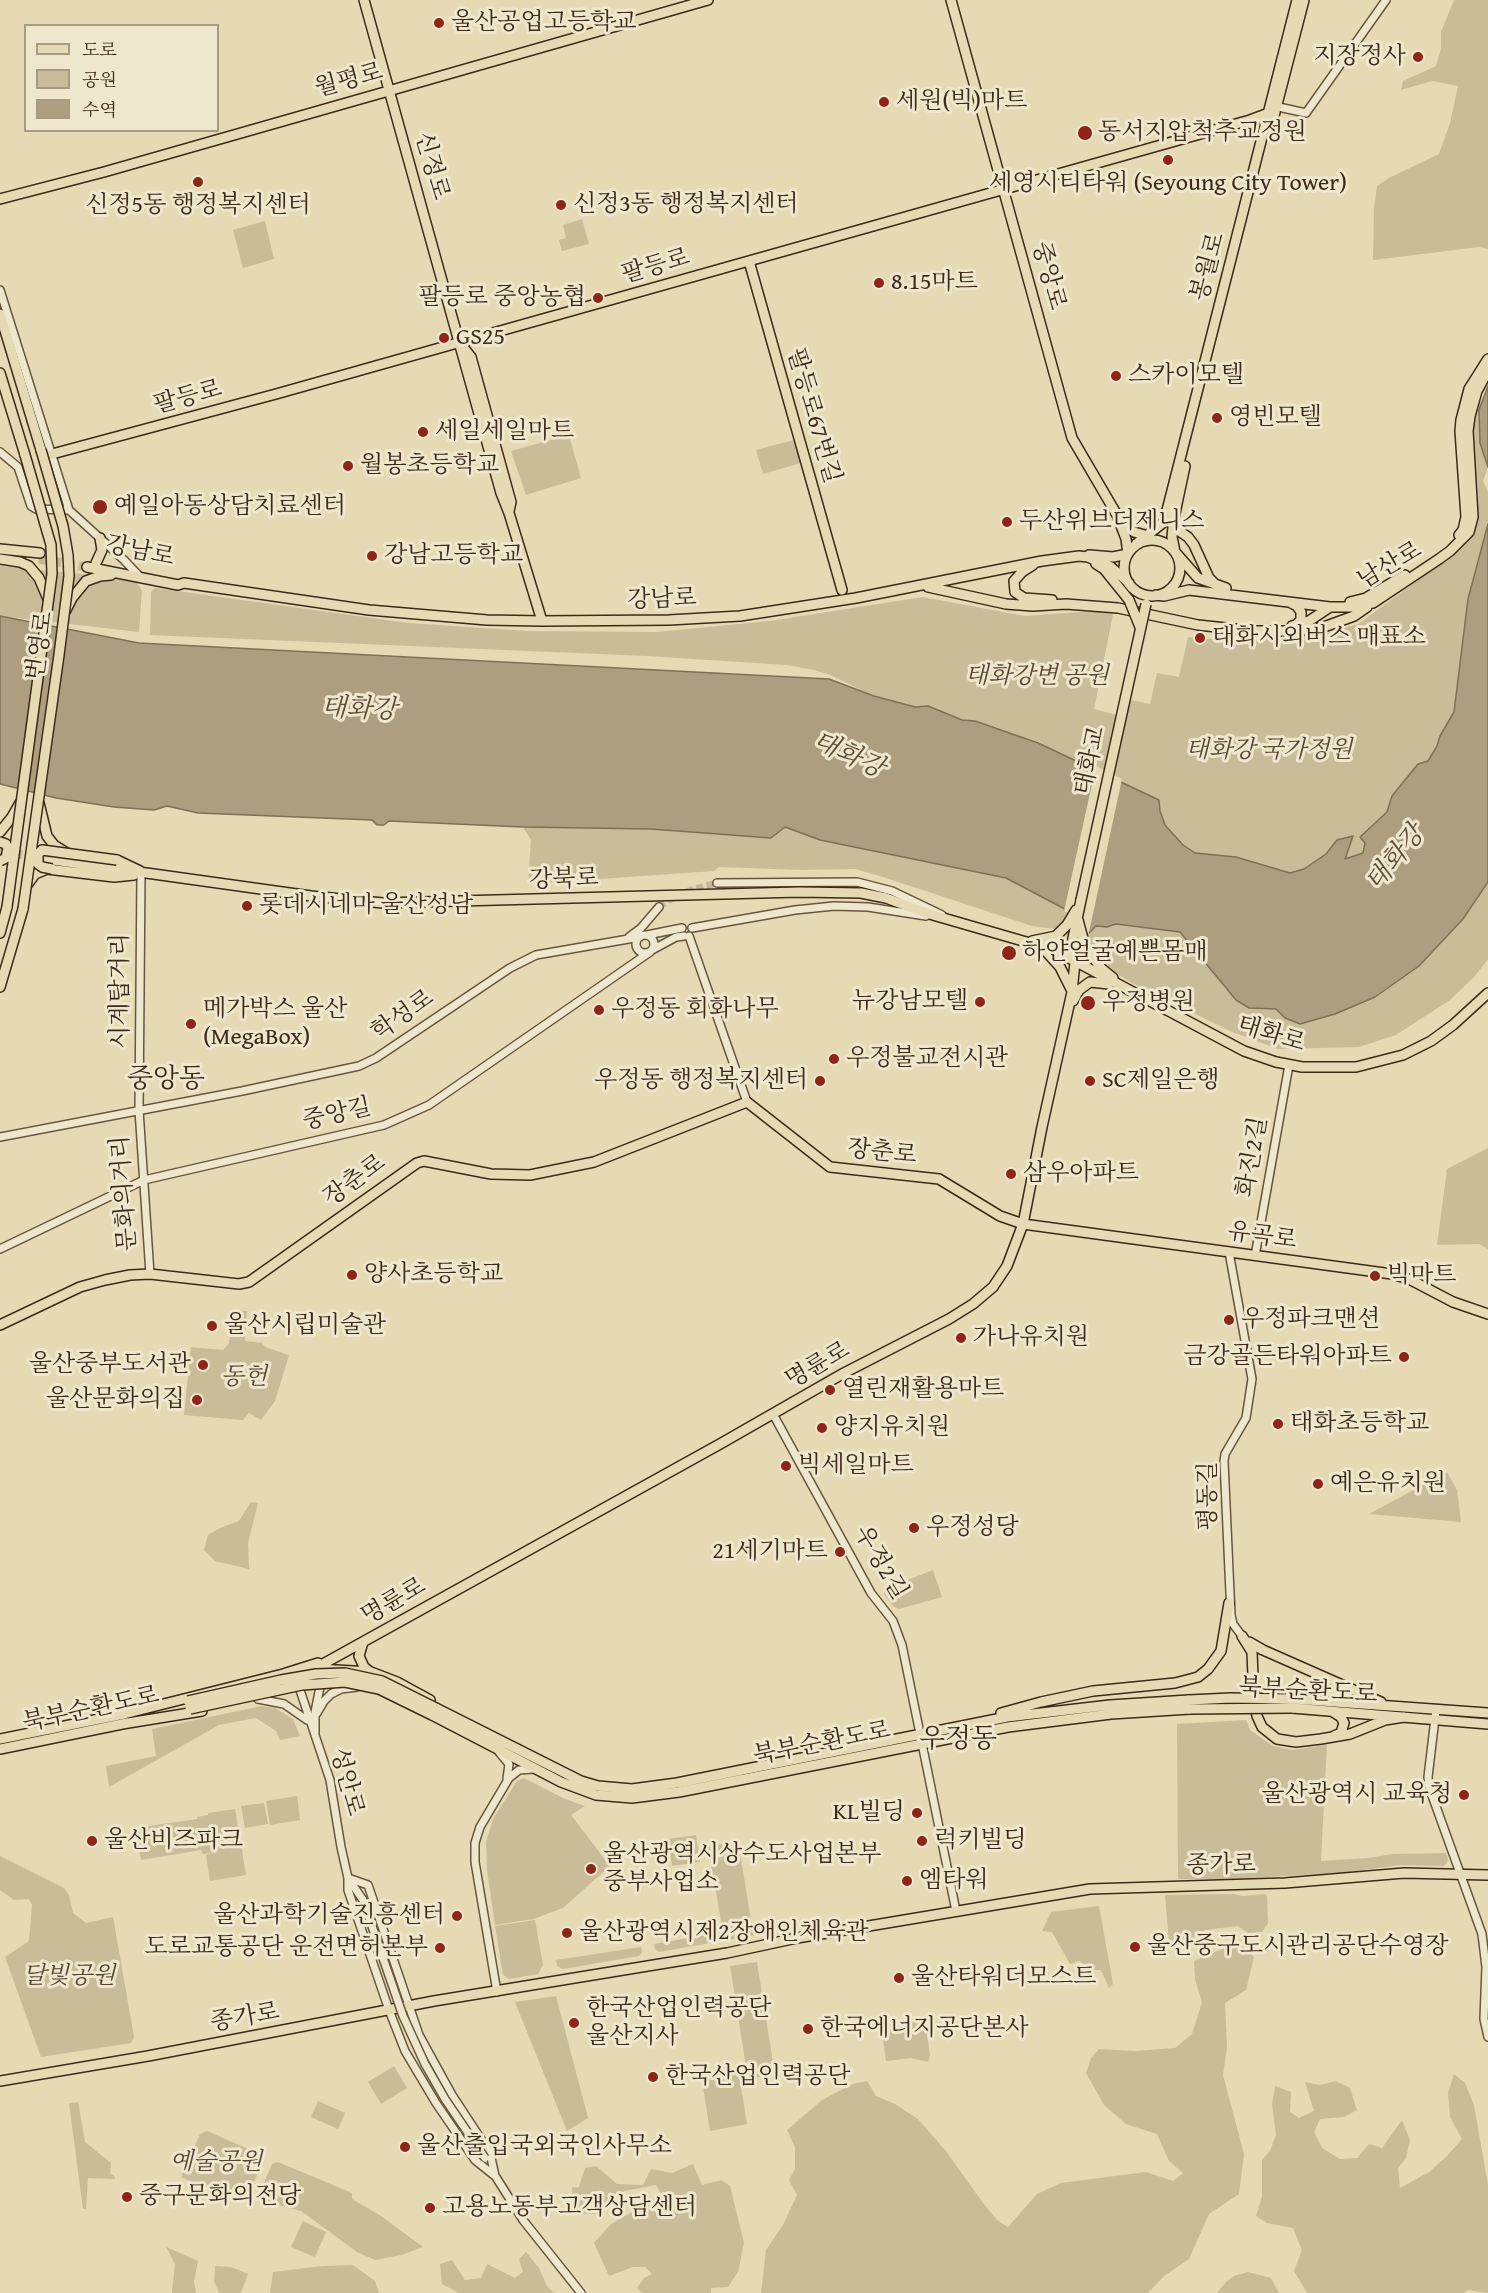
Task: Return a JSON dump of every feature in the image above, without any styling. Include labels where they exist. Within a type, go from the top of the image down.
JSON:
[{"type":"main road","name":"신정로","points":[[364,0],[460,342],[473,378],[500,478],[511,502],[509,513],[542,621]]},
{"type":"main road","name":"월평로","points":[[0,199],[104,172],[708,0]]},
{"type":"main road","name":"중앙로","points":[[951,0],[1072,438],[1117,514],[1126,538],[1128,554]]},
{"type":"main road","name":"봉월로","points":[[1136,544],[1164,522],[1272,108],[1297,0]]},
{"type":"main road","points":[[1082,556],[1111,567],[1138,592],[1150,598],[1168,590],[1177,579],[1180,564],[1172,538],[1173,527],[1191,441],[1272,108],[1305,0]]},
{"type":"main road","name":"팔등로","points":[[52,454],[176,422],[1250,120],[1272,108]]},
{"type":"main road","name":"팔등로67번길","points":[[749,261],[841,586]]},
{"type":"main road","name":"번영로","points":[[0,314],[67,543],[69,576],[23,909],[0,987]]},
{"type":"main road","name":"남산로","points":[[1217,586],[1328,604],[1354,602],[1366,598],[1441,552],[1463,530],[1466,517],[1461,420],[1469,389],[1488,359]]},
{"type":"main road","name":"남산로","points":[[1150,598],[1189,590],[1357,607],[1373,603],[1450,551],[1468,532],[1473,517],[1468,431],[1477,391],[1488,371]]},
{"type":"main road","name":"번영로","points":[[0,373],[51,545],[52,565],[49,608],[7,907],[0,933]]},
{"type":"main road","points":[[1117,514],[1126,527],[1168,545],[1198,578],[1217,586]]},
{"type":"main road","points":[[1173,527],[1188,537],[1209,578],[1217,586]]},
{"type":"main road","name":"강남로","points":[[100,538],[102,550],[90,564],[178,585],[184,583],[402,613],[487,620],[542,621],[669,620],[740,616],[923,586],[1042,561],[1095,554],[1113,557],[1128,554]]},
{"type":"main road","points":[[1129,583],[1124,569],[1128,554],[1136,544],[1146,540],[1157,540]]},
{"type":"main road","points":[[0,549],[39,556],[0,555]]},
{"type":"main road","points":[[1082,556],[1104,569],[1129,600],[1140,627]]},
{"type":"main road","points":[[0,560],[20,562],[29,566],[47,593],[49,608]]},
{"type":"main road","points":[[1042,561],[1017,576],[1014,581],[1015,592],[1024,598],[1046,599],[1066,604]]},
{"type":"main road","points":[[66,610],[81,586],[93,578],[110,575],[133,580],[140,575]]},
{"type":"main road","name":"강남로","points":[[140,575],[179,579],[184,583]]},
{"type":"main road","points":[[923,586],[1006,603],[1118,608],[1198,625],[1254,631],[1295,632],[1321,628],[1354,616],[1373,603]]},
{"type":"main road","name":"태화교","points":[[1078,935],[1077,918],[1140,627],[1150,598]]},
{"type":"main road","points":[[1254,631],[1268,626],[1295,626],[1301,620],[1300,609],[1283,601]]},
{"type":"main road","points":[[1321,628],[1328,604]]},
{"type":"main road","name":"남산로","points":[[1295,626],[1309,621],[1328,604]]},
{"type":"main road","points":[[0,832],[12,817],[22,798]]},
{"type":"main road","points":[[39,800],[47,836],[54,845],[67,853]]},
{"type":"main road","points":[[0,842],[6,844],[8,848],[6,858],[0,861],[7,869],[10,883]]},
{"type":"main road","points":[[44,850],[117,860],[141,873],[114,877],[52,869],[38,864],[40,852],[44,850]]},
{"type":"main road","name":"강북로","points":[[46,859],[311,896],[383,903],[848,892],[886,898],[952,921],[1040,945],[1075,962]]},
{"type":"main road","points":[[27,885],[39,872],[52,869]]},
{"type":"main road","points":[[1024,941],[1051,939],[1062,932],[1081,900]]},
{"type":"main road","points":[[1078,935],[1101,968],[1122,987]]},
{"type":"main road","name":"명륜로","points":[[312,1667],[337,1657],[851,1369],[949,1319],[973,1304],[993,1287],[1007,1266],[1023,1224],[1068,1015],[1078,935]]},
{"type":"main road","points":[[1040,945],[1060,967],[1072,993]]},
{"type":"main road","name":"태화로","points":[[1075,962],[1244,1051],[1288,1065],[1314,1068],[1356,1067],[1403,1055],[1431,1041],[1454,1025],[1488,993]]},
{"type":"main road","points":[[1068,1015],[1079,990],[1090,982],[1122,987]]},
{"type":"main road","name":"장춘로","points":[[0,1325],[80,1287],[105,1280],[150,1274],[239,1284],[249,1282],[417,1162],[424,1161],[491,1174],[530,1175],[594,1162],[747,1102],[830,1167],[939,1179],[1000,1216],[1023,1224]]},
{"type":"main road","name":"유곡로","points":[[1023,1224],[1401,1276],[1453,1302],[1488,1314]]},
{"type":"main road","points":[[972,1723],[1031,1704],[1083,1693],[1175,1683],[1198,1677],[1208,1669],[1221,1651],[1229,1603]]},
{"type":"main road","points":[[1242,1636],[1263,1650],[1363,1695],[1396,1706]]},
{"type":"main road","points":[[1242,1636],[1252,1652],[1257,1716],[1262,1727],[1277,1739],[1290,1742],[1332,1737],[1359,1731],[1385,1720],[1404,1717]]},
{"type":"main road","points":[[363,1642],[360,1659],[364,1667],[398,1682],[434,1711]]},
{"type":"main road","points":[[121,1720],[312,1667],[371,1672]]},
{"type":"main road","points":[[283,1674],[312,1667]]},
{"type":"main road","points":[[298,1688],[312,1667]]},
{"type":"main road","name":"북부순환도로","points":[[0,1749],[189,1705],[281,1680],[330,1673],[359,1675],[382,1680],[486,1739],[598,1786],[632,1789],[678,1787]]},
{"type":"main road","points":[[121,1720],[190,1713],[298,1688],[319,1686],[357,1687],[434,1711]]},
{"type":"main road","name":"북부순환도로","points":[[772,1769],[972,1723],[1110,1705],[1292,1703],[1396,1706],[1488,1713]]},
{"type":"main road","name":"북부순환도로","points":[[1292,1703],[1327,1710],[1488,1724]]},
{"type":"main road","name":"북부순환도로","points":[[497,1744],[537,1770],[561,1782],[596,1794],[632,1798],[772,1769],[923,1744],[1008,1727],[1190,1704]]},
{"type":"main road","points":[[1327,1710],[1338,1714],[1344,1723],[1341,1733],[1332,1737]]},
{"type":"main road","name":"북부순환도로","points":[[0,1739],[121,1720]]},
{"type":"main road","name":"종가로","points":[[0,2081],[148,2056],[408,2006],[1090,1889],[1258,1885],[1404,1873],[1488,1875]]},
{"type":"street","points":[[1272,108],[1306,113],[1386,0]]},
{"type":"street","points":[[0,290],[69,510],[140,575]]},
{"type":"street","points":[[0,452],[18,467],[32,506],[36,509],[69,510]]},
{"type":"street","name":"시계탑거리","points":[[139,1110],[141,873]]},
{"type":"street","points":[[717,883],[857,882],[892,891],[927,906],[952,921]]},
{"type":"street","points":[[639,936],[687,932],[795,910],[834,906],[868,907],[952,921]]},
{"type":"street","points":[[639,936],[649,936],[653,941],[651,951],[645,953],[639,951],[639,936],[659,907]]},
{"type":"street","points":[[687,932],[747,1102]]},
{"type":"street","name":"중앙길","points":[[0,1249],[144,1180],[384,1125],[429,1105],[651,951],[687,932]]},
{"type":"street","name":"학성로","points":[[0,1137],[359,1066],[376,1058],[524,960],[558,950],[639,936]]},
{"type":"street","name":"화진2길","points":[[1255,1256],[1288,1065]]},
{"type":"street","name":"문화의거리","points":[[139,1110],[150,1274]]},
{"type":"street","name":"평동길","points":[[1229,1252],[1252,1379],[1246,1418],[1225,1454],[1224,1461],[1229,1603],[1233,1624],[1242,1636]]},
{"type":"street","name":"우정2길","points":[[773,1414],[871,1593],[893,1621],[906,1656],[923,1744]]},
{"type":"street","points":[[312,1723],[319,1686],[327,1669],[337,1657]]},
{"type":"street","points":[[298,1688],[302,1671]]},
{"type":"street","points":[[283,1674],[294,1677],[298,1688]]},
{"type":"street","points":[[312,1723],[327,1697],[341,1689],[357,1687]]},
{"type":"street","name":"성안로","points":[[298,1688],[330,1780],[348,1878],[363,1900],[403,2016],[425,2064],[495,2176]]},
{"type":"street","points":[[258,1699],[273,1700],[289,1707],[312,1723]]},
{"type":"street","points":[[1436,1710],[1428,1777],[1429,1787],[1449,1837],[1485,1948],[1484,2019],[1488,2037]]},
{"type":"street","points":[[497,1744],[509,1770],[505,1784],[480,1827],[475,1843],[475,1862],[497,1992]]},
{"type":"street","points":[[923,1744],[956,1911]]},
{"type":"street","points":[[505,1784],[519,1770],[537,1770]]},
{"type":"street","points":[[495,2176],[490,2153],[446,2085],[419,2035],[368,1885],[348,1878],[348,1890],[405,2051],[436,2103],[475,2160],[495,2176],[523,2220],[581,2293]]},
{"type":"green space","points":[[1454,0],[1488,0],[1488,249],[1479,247],[1373,260],[1377,186],[1439,154],[1450,123],[1458,86],[1432,81],[1401,90],[1403,81],[1436,66],[1441,49],[1441,32]]},
{"type":"green space","points":[[582,219],[589,244],[562,251],[559,240],[566,238],[563,225]]},
{"type":"green space","points":[[265,221],[274,259],[243,268],[233,230]]},
{"type":"green space","points":[[1484,396],[1479,410],[1480,443],[1488,467],[1483,481],[1488,492],[1488,524],[1470,591],[1454,712],[1428,761],[1418,764],[1392,796],[1387,812],[1361,837],[1365,843],[1363,853],[1344,860],[1352,836],[1337,840],[1326,854],[1304,869],[1290,873],[1236,857],[1195,853],[1183,846],[1165,825],[1159,811],[1159,800],[1038,743],[975,721],[962,720],[928,706],[915,707],[874,696],[814,670],[787,665],[647,656],[150,635],[151,592],[155,588],[408,623],[527,631],[656,632],[770,621],[923,597],[1024,616],[1095,611],[1113,614],[1094,709],[1117,715],[1121,698],[1150,704],[1157,673],[1179,677],[1188,637],[1238,641],[1320,635],[1358,624],[1457,549],[1473,517],[1473,414]]},
{"type":"green space","points":[[569,435],[581,478],[526,495],[511,451]]},
{"type":"green space","points":[[794,440],[801,463],[763,474],[756,450]]},
{"type":"green space","points":[[0,566],[136,582],[142,590],[139,632],[0,616]]},
{"type":"green space","points":[[523,827],[651,829],[771,838],[784,827],[820,840],[1006,878],[1096,926],[1107,927],[1116,924],[1180,932],[1236,1000],[1249,1008],[1276,1009],[1285,1018],[1300,1024],[1335,1014],[1375,997],[1419,966],[1463,919],[1488,882],[1488,959],[1475,976],[1450,1000],[1396,1035],[1359,1047],[1278,1049],[1232,1032],[1130,982],[1113,971],[1088,946],[1055,929],[1032,926],[880,876],[855,869],[719,867],[714,871],[528,884],[531,840]]},
{"type":"green space","points":[[1488,1148],[1488,1249],[1479,1244],[1437,1245],[1447,1169]]},
{"type":"green space","name":"동헌","points":[[233,1310],[247,1311],[245,1341],[262,1343],[265,1347],[289,1355],[275,1401],[261,1420],[249,1413],[243,1420],[184,1415],[191,1347],[223,1350],[229,1343]]},
{"type":"green space","points":[[1447,1472],[1457,1490],[1461,1522],[1369,1514]]},
{"type":"green space","points":[[251,1502],[258,1503],[248,1543],[249,1569],[215,1561],[204,1550],[208,1535],[239,1521]]},
{"type":"green space","points":[[933,1570],[942,1597],[899,1609],[893,1606],[884,1594],[885,1589]]},
{"type":"green space","points":[[262,1706],[275,1708],[293,1719],[300,1736],[280,1740],[276,1731],[256,1718],[219,1725],[109,1787],[106,1766],[156,1756],[152,1729]]},
{"type":"green space","points":[[1246,1720],[1250,1730],[1273,1746],[1292,1750],[1327,1745],[1321,1861],[1393,1854],[1446,1853],[1447,1863],[1443,1866],[1400,1865],[1341,1873],[1230,1879],[1178,1879],[1177,1724]]},
{"type":"green space","points":[[524,1778],[563,1798],[585,1806],[571,1815],[610,1866],[563,1908],[533,1919],[495,1925],[487,1870],[486,1842],[493,1819],[517,1781]]},
{"type":"green space","points":[[297,1796],[300,1820],[270,1825],[266,1801]]},
{"type":"green space","points":[[264,1803],[268,1824],[245,1828],[241,1806]]},
{"type":"green space","points":[[235,1809],[246,1875],[210,1881],[206,1855],[215,1853],[211,1832],[214,1853],[203,1854],[201,1850],[141,1860],[135,1828],[197,1819],[208,1813]]},
{"type":"green space","points":[[696,1835],[700,1862],[672,1866],[668,1839]]},
{"type":"green space","points":[[738,1841],[752,1926],[787,1921],[788,1924],[784,1930],[659,1952],[655,1949],[654,1944],[723,1932],[708,1847]]},
{"type":"green space","name":"달빛공원","points":[[0,1856],[64,1888],[69,1895],[73,1913],[86,1923],[113,1917],[134,2037],[131,2043],[41,2057],[5,1957],[29,1941],[32,1905],[29,1899],[14,1900],[0,1890]]},
{"type":"green space","points":[[1233,1894],[1242,1896],[1265,1894],[1267,1896],[1268,1923],[1262,1932],[1248,1933],[1238,1926],[1205,1930],[1185,1942],[1169,1942],[1165,1895]]},
{"type":"green space","points":[[1099,1906],[1113,1984],[1109,1988],[1101,1970],[1093,1970],[1079,1961],[1070,1964],[1052,1932],[1042,1931],[1051,1912]]},
{"type":"green space","points":[[535,1920],[543,1965],[538,1974],[509,1979],[503,1975],[495,1926]]},
{"type":"green space","points":[[1229,1946],[1243,1946],[1254,1957],[1246,1990],[1225,2003],[1227,2047],[1223,2075],[1244,2154],[1239,2194],[1209,2214],[1189,2259],[1164,2276],[1148,2293],[761,2293],[766,2250],[783,2225],[797,2195],[789,2180],[795,2169],[795,2147],[787,2130],[822,2100],[853,2084],[867,2081],[876,2096],[895,2104],[918,2119],[945,2150],[997,2220],[1008,2227],[1037,2194],[1061,2183],[1146,2172],[1173,2181],[1183,2173],[1169,2161],[1157,2134],[1126,2124],[1104,2105],[1086,2073],[1091,2058],[1099,2049],[1135,2051],[1175,2048],[1192,2034],[1202,2002],[1195,1979],[1194,1961]]},
{"type":"green space","points":[[641,1947],[642,1952],[639,1956],[563,1969],[557,1966],[556,1960]]},
{"type":"green space","points":[[757,1962],[775,2075],[748,2079],[730,1966]]},
{"type":"green space","points":[[556,1996],[588,2118],[567,2131],[515,2002]]},
{"type":"green space","points":[[925,2021],[930,2055],[928,2062],[911,2058],[886,2061],[881,2025]]},
{"type":"green space","points":[[394,2066],[407,2088],[381,2104],[368,2082]]},
{"type":"green space","points":[[738,2068],[747,2124],[710,2131],[701,2074]]},
{"type":"green space","points":[[1454,2074],[1465,2083],[1474,2105],[1488,2185],[1488,2293],[1468,2290],[1464,2293],[1307,2293],[1294,2271],[1302,2250],[1293,2228],[1267,2223],[1256,2216],[1262,2197],[1262,2160],[1270,2151],[1276,2135],[1272,2104],[1275,2086],[1291,2092],[1290,2112],[1299,2118],[1314,2111],[1305,2082],[1320,2085],[1336,2081],[1350,2088],[1357,2110],[1344,2117],[1320,2119],[1314,2132],[1322,2148],[1340,2159],[1357,2158],[1369,2144],[1382,2148],[1402,2120],[1410,2140],[1406,2158],[1398,2168],[1400,2188],[1429,2172],[1462,2139],[1450,2117],[1448,2093]]},
{"type":"green space","points":[[318,2101],[345,2113],[338,2129],[311,2117]]},
{"type":"green space","points":[[78,2102],[85,2142],[111,2163],[110,2173],[115,2179],[88,2178],[86,2209],[83,2209],[69,2103]]},
{"type":"green space","name":"예술공원","points":[[207,2131],[262,2155],[264,2159],[248,2196],[200,2186],[181,2177],[200,2134]]},
{"type":"green space","name":"예술공원","points":[[278,2162],[352,2193],[352,2199],[381,2216],[423,2247],[401,2255],[375,2260],[357,2252],[301,2211],[257,2199],[272,2164]]},
{"type":"green space","points":[[693,2164],[702,2185],[721,2180],[730,2186],[744,2243],[738,2272],[728,2287],[711,2288],[711,2293],[642,2293],[637,2288],[644,2278],[652,2274],[645,2267],[633,2267],[609,2276],[594,2243],[611,2224],[662,2195],[656,2185],[625,2191],[608,2203],[603,2214],[573,2214],[572,2187],[579,2187],[585,2168],[596,2166],[617,2184],[643,2185],[651,2169],[672,2173]]},
{"type":"green space","points":[[303,2221],[326,2232],[315,2257],[291,2247]]},
{"type":"green space","points":[[166,2247],[198,2261],[194,2281],[196,2293],[172,2293],[175,2264]]},
{"type":"green space","points":[[526,2252],[539,2268],[547,2286],[554,2293],[459,2293],[442,2284],[440,2264],[452,2260],[465,2280],[481,2278],[487,2264],[515,2278],[523,2272],[519,2259]]},
{"type":"green space","points":[[353,2265],[375,2281],[379,2293],[270,2293],[273,2272]]},
{"type":"green space","points":[[215,2266],[231,2267],[248,2274],[241,2293],[219,2293],[214,2281]]},
{"type":"green space","points":[[1248,2272],[1271,2278],[1279,2293],[1217,2293],[1234,2276]]},
{"type":"water","points":[[1488,386],[1488,467],[1480,443],[1479,410]]},
{"type":"water","name":"태화강","points":[[1488,524],[1488,882],[1463,919],[1419,966],[1375,997],[1335,1014],[1300,1024],[1285,1018],[1276,1009],[1249,1008],[1236,1000],[1180,932],[1116,924],[1107,927],[1096,926],[1087,935],[1082,918],[1006,878],[820,840],[785,827],[771,838],[651,829],[523,827],[389,821],[384,825],[377,825],[372,820],[198,813],[167,806],[154,810],[114,807],[56,798],[0,784],[0,616],[139,643],[829,679],[874,696],[915,707],[928,706],[962,720],[975,721],[1038,743],[1159,800],[1165,825],[1183,845],[1195,853],[1236,857],[1290,873],[1304,869],[1326,854],[1337,840],[1353,836],[1345,859],[1363,853],[1365,843],[1360,837],[1387,812],[1392,796],[1418,764],[1428,761],[1437,746],[1454,712],[1468,599]]},
{"type":"pier","points":[[1096,766],[1122,779],[1086,938],[1080,920],[1064,911]]},
{"type":"tunnel","points":[[39,559],[87,567]]},
{"type":"tunnel","points":[[0,851],[36,857]]},
{"type":"tunnel","points":[[659,907],[691,890],[717,883]]},
{"type":"place","name":"울산공업고등학교","points":[[439,23]]},
{"type":"place","name":"지장정사","points":[[1418,57]]},
{"type":"place","name":"세원(빅)마트","points":[[884,102]]},
{"type":"place","name":"동서지압척추교정원","points":[[1085,133]]},
{"type":"place","name":"세영시티타워 (Seyoung City Tower)","points":[[1168,160]]},
{"type":"place","name":"신정5동 행정복지센터","points":[[198,182]]},
{"type":"place","name":"신정3동 행정복지센터","points":[[561,205]]},
{"type":"place","name":"8.15마트","points":[[879,283]]},
{"type":"place","name":"팔등로 중앙농협","points":[[598,298]]},
{"type":"place","name":"GS25","points":[[444,338]]},
{"type":"place","name":"스카이모텔","points":[[1116,376]]},
{"type":"place","name":"영빈모텔","points":[[1217,418]]},
{"type":"place","name":"세일세일마트","points":[[423,432]]},
{"type":"place","name":"월봉초등학교","points":[[348,466]]},
{"type":"place","name":"예일아동상담치료센터","points":[[100,507]]},
{"type":"place","name":"두산위브더제니스","points":[[1007,522]]},
{"type":"place","name":"강남고등학교","points":[[372,556]]},
{"type":"place","name":"태화시외버스 매표소","points":[[1200,638]]},
{"type":"place","name":"롯데시네마 울산성남","points":[[247,906]]},
{"type":"place","name":"하얀얼굴예쁜몸매","points":[[1009,953]]},
{"type":"place","name":"뉴강남모텔","points":[[980,1002]]},
{"type":"place","name":"우정병원","points":[[1088,1003]]},
{"type":"place","name":"우정동 회화나무","points":[[599,1010]]},
{"type":"place","name":"메가박스 울산 (MegaBox)","points":[[191,1024]]},
{"type":"place","name":"우정불교전시관","points":[[834,1059]]},
{"type":"place","name":"우정동 행정복지센터","points":[[820,1081]]},
{"type":"place","name":"SC제일은행","points":[[1090,1081]]},
{"type":"place","name":"삼우아파트","points":[[1011,1174]]},
{"type":"place","name":"양사초등학교","points":[[352,1275]]},
{"type":"place","name":"빅마트","points":[[1375,1276]]},
{"type":"place","name":"우정파크맨션","points":[[1229,1320]]},
{"type":"place","name":"울산시립미술관","points":[[212,1326]]},
{"type":"place","name":"가나유치원","points":[[961,1338]]},
{"type":"place","name":"금강골든타워아파트","points":[[1404,1357]]},
{"type":"place","name":"울산중부도서관","points":[[203,1365]]},
{"type":"place","name":"열린재활용마트","points":[[830,1390]]},
{"type":"place","name":"울산문화의집","points":[[197,1400]]},
{"type":"place","name":"태화초등학교","points":[[1278,1424]]},
{"type":"place","name":"양지유치원","points":[[822,1428]]},
{"type":"place","name":"빅세일마트","points":[[786,1466]]},
{"type":"place","name":"예은유치원","points":[[1318,1484]]},
{"type":"place","name":"우정성당","points":[[914,1528]]},
{"type":"place","name":"21세기마트","points":[[840,1552]]},
{"type":"place","name":"울산광역시 교육청","points":[[1464,1795]]},
{"type":"place","name":"KL빌딩","points":[[917,1813]]},
{"type":"place","name":"울산비즈파크","points":[[92,1841]]},
{"type":"place","name":"럭키빌딩","points":[[922,1841]]},
{"type":"place","name":"울산광역시상수도사업본부 중부사업소","points":[[591,1869]]},
{"type":"place","name":"엠타워","points":[[907,1881]]},
{"type":"place","name":"울산과학기술진흥센터","points":[[457,1916]]},
{"type":"place","name":"울산광역시제2장애인체육관","points":[[567,1933]]},
{"type":"place","name":"울산중구도시관리공단수영장","points":[[1135,1947]]},
{"type":"place","name":"도로교통공단 운전면허본부","points":[[440,1948]]},
{"type":"place","name":"울산타워더모스트","points":[[899,1978]]},
{"type":"place","name":"한국산업인력공단 울산지사","points":[[574,2023]]},
{"type":"place","name":"한국에너지공단본사","points":[[808,2029]]},
{"type":"place","name":"한국산업인력공단","points":[[653,2077]]},
{"type":"place","name":"울산출입국외국인사무소","points":[[405,2147]]},
{"type":"place","name":"중구문화의전당","points":[[127,2197]]},
{"type":"place","name":"고용노동부고객상담센터","points":[[430,2208]]},
{"type":"district","name":"중앙동","points":[[166,1080]]},
{"type":"district","name":"우정동","points":[[958,1740]]},
{"type":"park label","name":"태화강변 공원","points":[[1037,677]]},
{"type":"park label","name":"태화강 국가정원","points":[[1269,751]]}]
